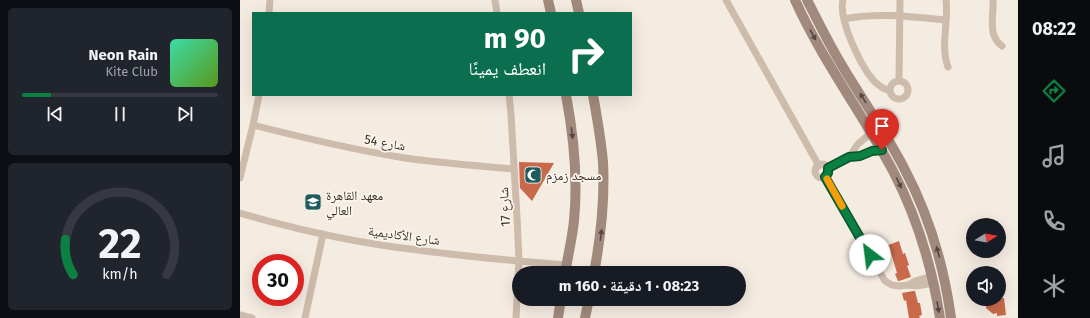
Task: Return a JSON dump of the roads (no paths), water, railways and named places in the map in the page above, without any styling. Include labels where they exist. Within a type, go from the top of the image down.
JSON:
[{"type":"street","points":[[269,12],[270,0]]},
{"type":"street","points":[[495,0],[497,12]]},
{"type":"street","points":[[548,0],[551,12]]},
{"type":"street","points":[[576,0],[579,12]]},
{"type":"street","points":[[726,0],[819,166]]},
{"type":"street","points":[[795,0],[828,62],[894,172],[909,205],[925,250],[933,279],[940,318]]},
{"type":"street","points":[[808,0],[840,62],[879,124],[904,168],[927,220],[938,252],[945,280],[951,318]]},
{"type":"street","points":[[843,0],[842,7],[844,19],[851,41],[857,55],[870,75],[878,85],[890,91],[893,96],[898,98],[901,98],[906,94],[907,88],[902,82],[899,81],[893,83],[890,91]]},
{"type":"street","points":[[899,81],[900,0]]},
{"type":"street","points":[[946,0],[944,49],[948,67]]},
{"type":"street","points":[[992,0],[992,33],[997,43],[1002,46]]},
{"type":"street","points":[[844,19],[862,16],[899,16],[946,20]]},
{"type":"street","points":[[240,178],[259,96]]},
{"type":"street","name":"شارع 17","points":[[509,96],[519,261],[516,318]]},
{"type":"street","points":[[566,96],[576,171],[574,220],[567,266]]},
{"type":"street","points":[[593,96],[601,146],[604,190],[602,227],[595,266]]},
{"type":"street","name":"شارع 54","points":[[253,125],[325,142],[404,158],[514,169]]},
{"type":"street","points":[[849,157],[858,144],[871,133]]},
{"type":"street","points":[[871,133],[881,138],[894,157],[904,168]]},
{"type":"street","points":[[828,168],[849,157],[860,156],[872,151],[882,150]]},
{"type":"street","points":[[819,166],[824,165],[828,168]]},
{"type":"street","points":[[819,166],[816,170],[816,175],[820,178],[825,177]]},
{"type":"street","points":[[825,177],[828,173],[828,168]]},
{"type":"street","points":[[825,177],[885,281],[892,285],[899,286],[908,285],[915,281],[933,279]]},
{"type":"street","name":"شارع الأكاديمية","points":[[240,213],[277,224],[370,243],[464,256],[519,261],[548,266]]},
{"type":"street","points":[[304,318],[324,234]]},
{"type":"street","points":[[558,318],[560,306]]},
{"type":"street","points":[[585,318],[588,306]]},
{"type":"street","points":[[240,315],[252,318]]},
{"type":"place","name":"مسجد زمزم","points":[[533,175]]},
{"type":"place","name":"معهد القاهرة العالي","points":[[313,202]]}]
